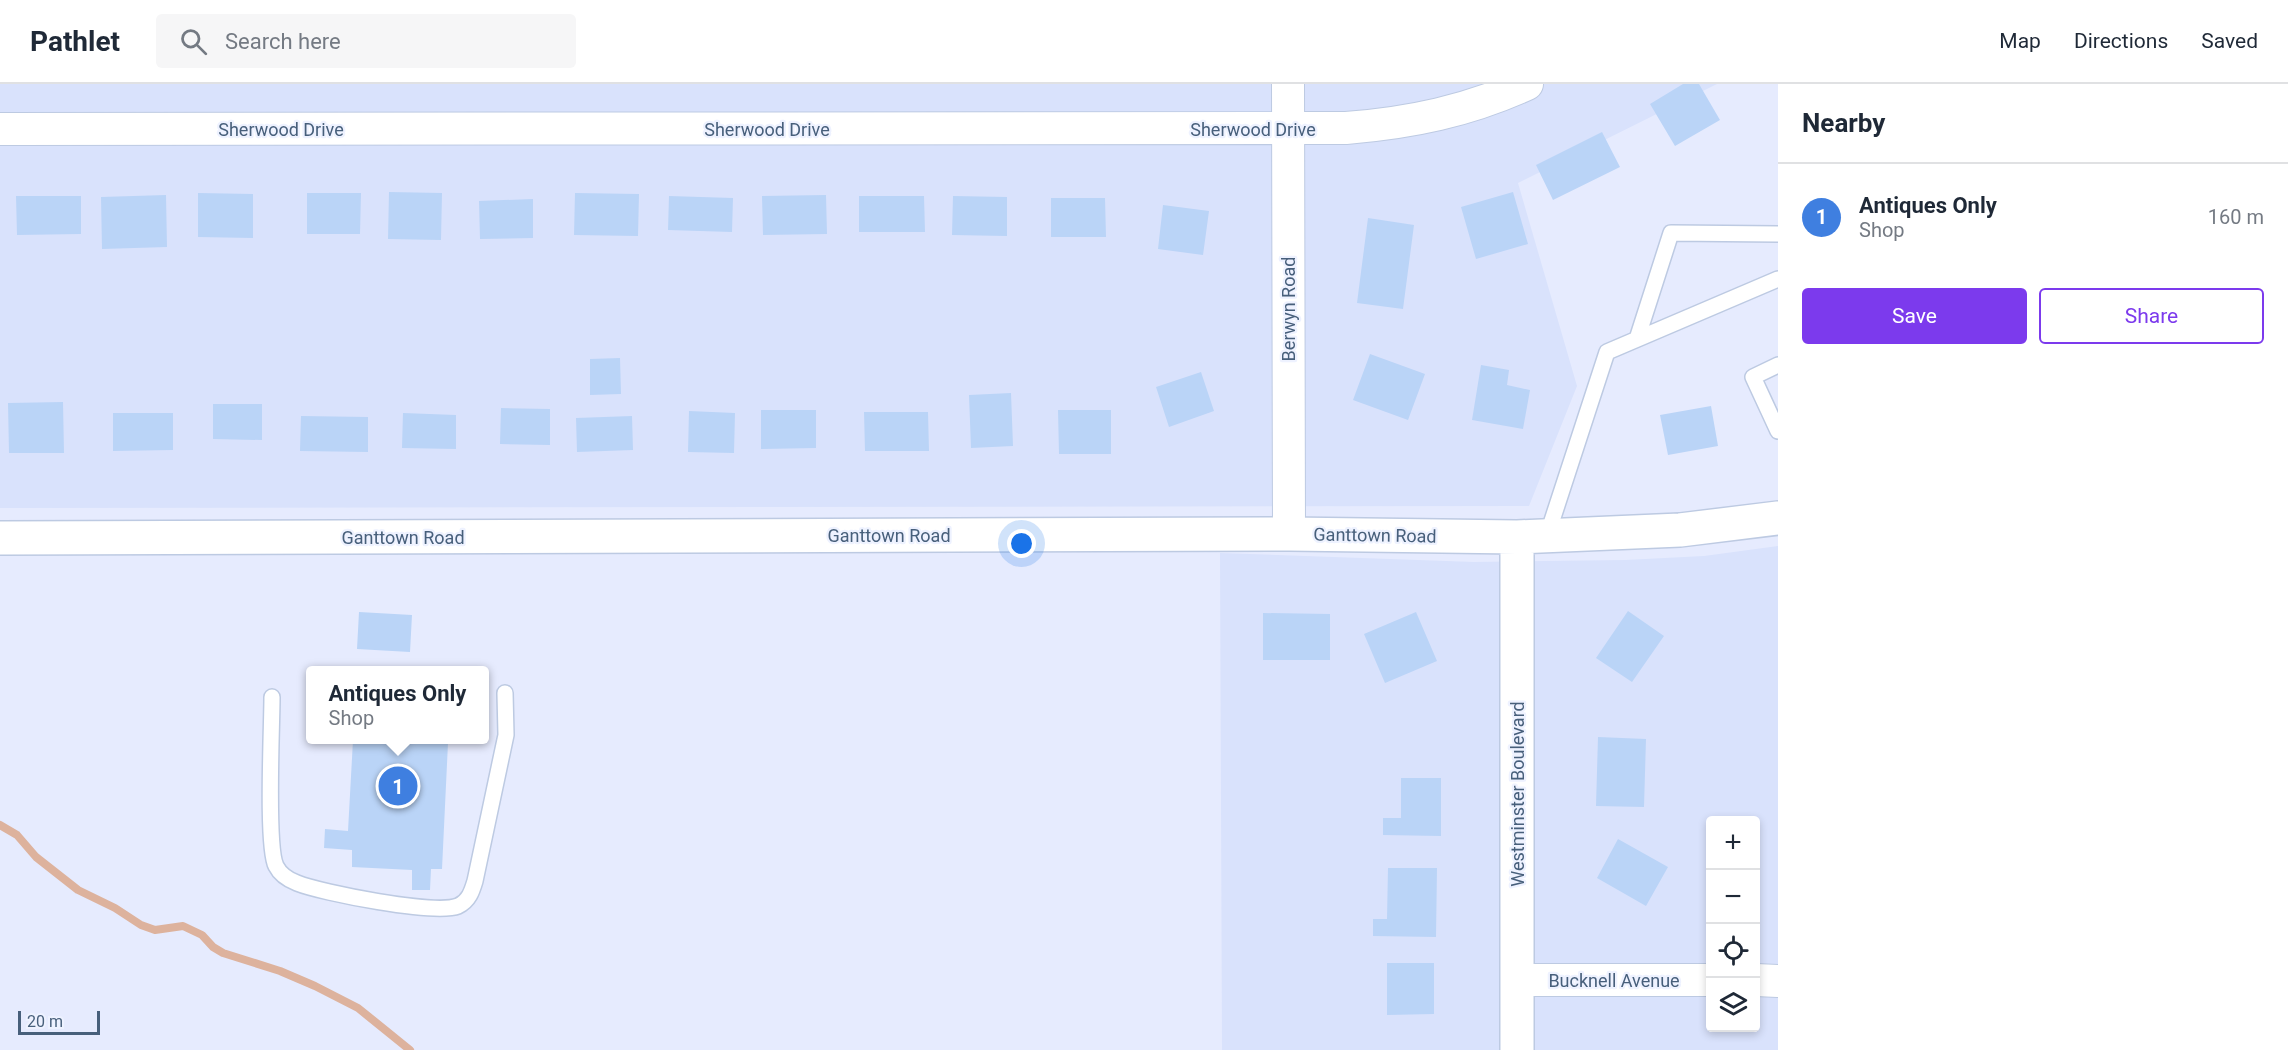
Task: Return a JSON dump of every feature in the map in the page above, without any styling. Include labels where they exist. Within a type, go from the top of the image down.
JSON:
[{"type":"street","name":"Berwyn Road","points":[[1288,84],[1288,534]]},
{"type":"street","name":"Sherwood Drive","points":[[0,129],[1346,128],[1400,124],[1484,102],[1527,84]]},
{"type":"street","name":"Ganttown Road","points":[[0,538],[1288,534],[1532,537],[1680,530],[1778,518]]},
{"type":"street","name":"Westminster Boulevard","points":[[1516,1050],[1532,537]]},
{"type":"street","name":"Bucknell Avenue","points":[[1517,980],[1706,980]]},
{"type":"street","points":[[1760,980],[1778,981]]},
{"type":"lane","points":[[1637,339],[1671,233],[1778,234]]},
{"type":"lane","points":[[1532,537],[1607,352],[1778,279]]},
{"type":"lane","points":[[1778,365],[1753,377],[1778,431]]},
{"type":"lane","points":[[272,698],[272,840],[276,866],[286,878],[298,884],[348,896],[439,909],[459,906],[467,901],[475,881],[506,735],[505,693]]},
{"type":"shaded area","points":[[0,84],[1717,84],[1518,183],[1577,386],[1529,506],[0,508]]},
{"type":"shaded area","points":[[1778,546],[1778,1050],[1222,1050],[1220,553],[1474,562],[1626,560],[1704,556]]},
{"type":"building","points":[[1683,84],[1699,84],[1720,120],[1675,146],[1650,104]]},
{"type":"building","points":[[1602,132],[1620,167],[1553,200],[1536,165]]},
{"type":"building","points":[[389,192],[442,193],[441,240],[388,239]]},
{"type":"building","points":[[1513,192],[1528,244],[1476,259],[1461,207]]},
{"type":"building","points":[[198,193],[253,194],[253,238],[198,237]]},
{"type":"building","points":[[307,193],[361,193],[360,234],[307,234]]},
{"type":"building","points":[[575,193],[639,194],[638,236],[574,235]]},
{"type":"building","points":[[166,195],[167,247],[102,249],[101,197]]},
{"type":"building","points":[[826,195],[827,234],[763,235],[762,196]]},
{"type":"building","points":[[16,196],[81,196],[81,234],[17,235]]},
{"type":"building","points":[[669,196],[733,198],[732,232],[668,230]]},
{"type":"building","points":[[859,196],[924,196],[925,232],[859,232]]},
{"type":"building","points":[[953,196],[1007,197],[1007,236],[952,235]]},
{"type":"building","points":[[1051,198],[1105,198],[1106,237],[1051,237]]},
{"type":"building","points":[[533,199],[533,238],[480,239],[479,201]]},
{"type":"building","points":[[1163,205],[1209,211],[1203,255],[1158,249]]},
{"type":"building","points":[[1368,218],[1414,225],[1403,309],[1357,303]]},
{"type":"building","points":[[1370,354],[1425,374],[1408,420],[1353,400]]},
{"type":"building","points":[[620,358],[621,394],[590,395],[590,359]]},
{"type":"building","points":[[1481,365],[1509,370],[1507,385],[1530,390],[1523,429],[1472,420]]},
{"type":"building","points":[[1201,372],[1214,411],[1169,427],[1156,387]]},
{"type":"building","points":[[1011,393],[1013,446],[971,448],[969,395]]},
{"type":"building","points":[[63,402],[64,453],[9,453],[8,403]]},
{"type":"building","points":[[213,404],[262,404],[262,440],[213,439]]},
{"type":"building","points":[[1711,406],[1718,446],[1668,455],[1660,415]]},
{"type":"building","points":[[501,408],[550,409],[550,445],[500,444]]},
{"type":"building","points":[[761,410],[816,410],[816,448],[761,449]]},
{"type":"building","points":[[1058,410],[1111,410],[1111,454],[1059,454]]},
{"type":"building","points":[[689,411],[735,413],[734,453],[688,452]]},
{"type":"building","points":[[864,412],[928,412],[929,451],[865,451]]},
{"type":"building","points":[[113,413],[173,413],[173,450],[113,451]]},
{"type":"building","points":[[403,413],[456,415],[456,449],[402,448]]},
{"type":"building","points":[[301,416],[368,417],[368,452],[300,451]]},
{"type":"building","points":[[632,416],[633,450],[577,452],[576,418]]},
{"type":"building","points":[[1628,611],[1664,636],[1632,682],[1596,658]]},
{"type":"building","points":[[359,612],[412,615],[410,652],[357,649]]},
{"type":"building","points":[[1416,612],[1437,661],[1385,683],[1364,634]]},
{"type":"building","points":[[1263,613],[1330,614],[1330,660],[1263,660]]},
{"type":"building","points":[[1598,737],[1646,739],[1644,807],[1596,806]]},
{"type":"building","points":[[353,744],[448,744],[442,869],[431,869],[430,890],[412,890],[412,870],[352,867],[352,850],[324,848],[325,829],[348,831]]},
{"type":"building","points":[[1401,778],[1441,778],[1441,836],[1383,835],[1383,818],[1401,818]]},
{"type":"building","points":[[1618,839],[1668,867],[1646,906],[1597,878]]},
{"type":"building","points":[[1388,868],[1437,868],[1436,937],[1373,936],[1373,919],[1387,919]]},
{"type":"building","points":[[1387,963],[1434,963],[1434,1014],[1387,1015]]},
{"type":"waterway","points":[[0,825],[17,835],[36,857],[78,890],[115,908],[141,925],[155,930],[183,926],[202,935],[213,947],[223,953],[280,971],[315,986],[358,1008],[410,1050]]},
{"type":"place","name":"Antiques Only","points":[[398,786]]}]
